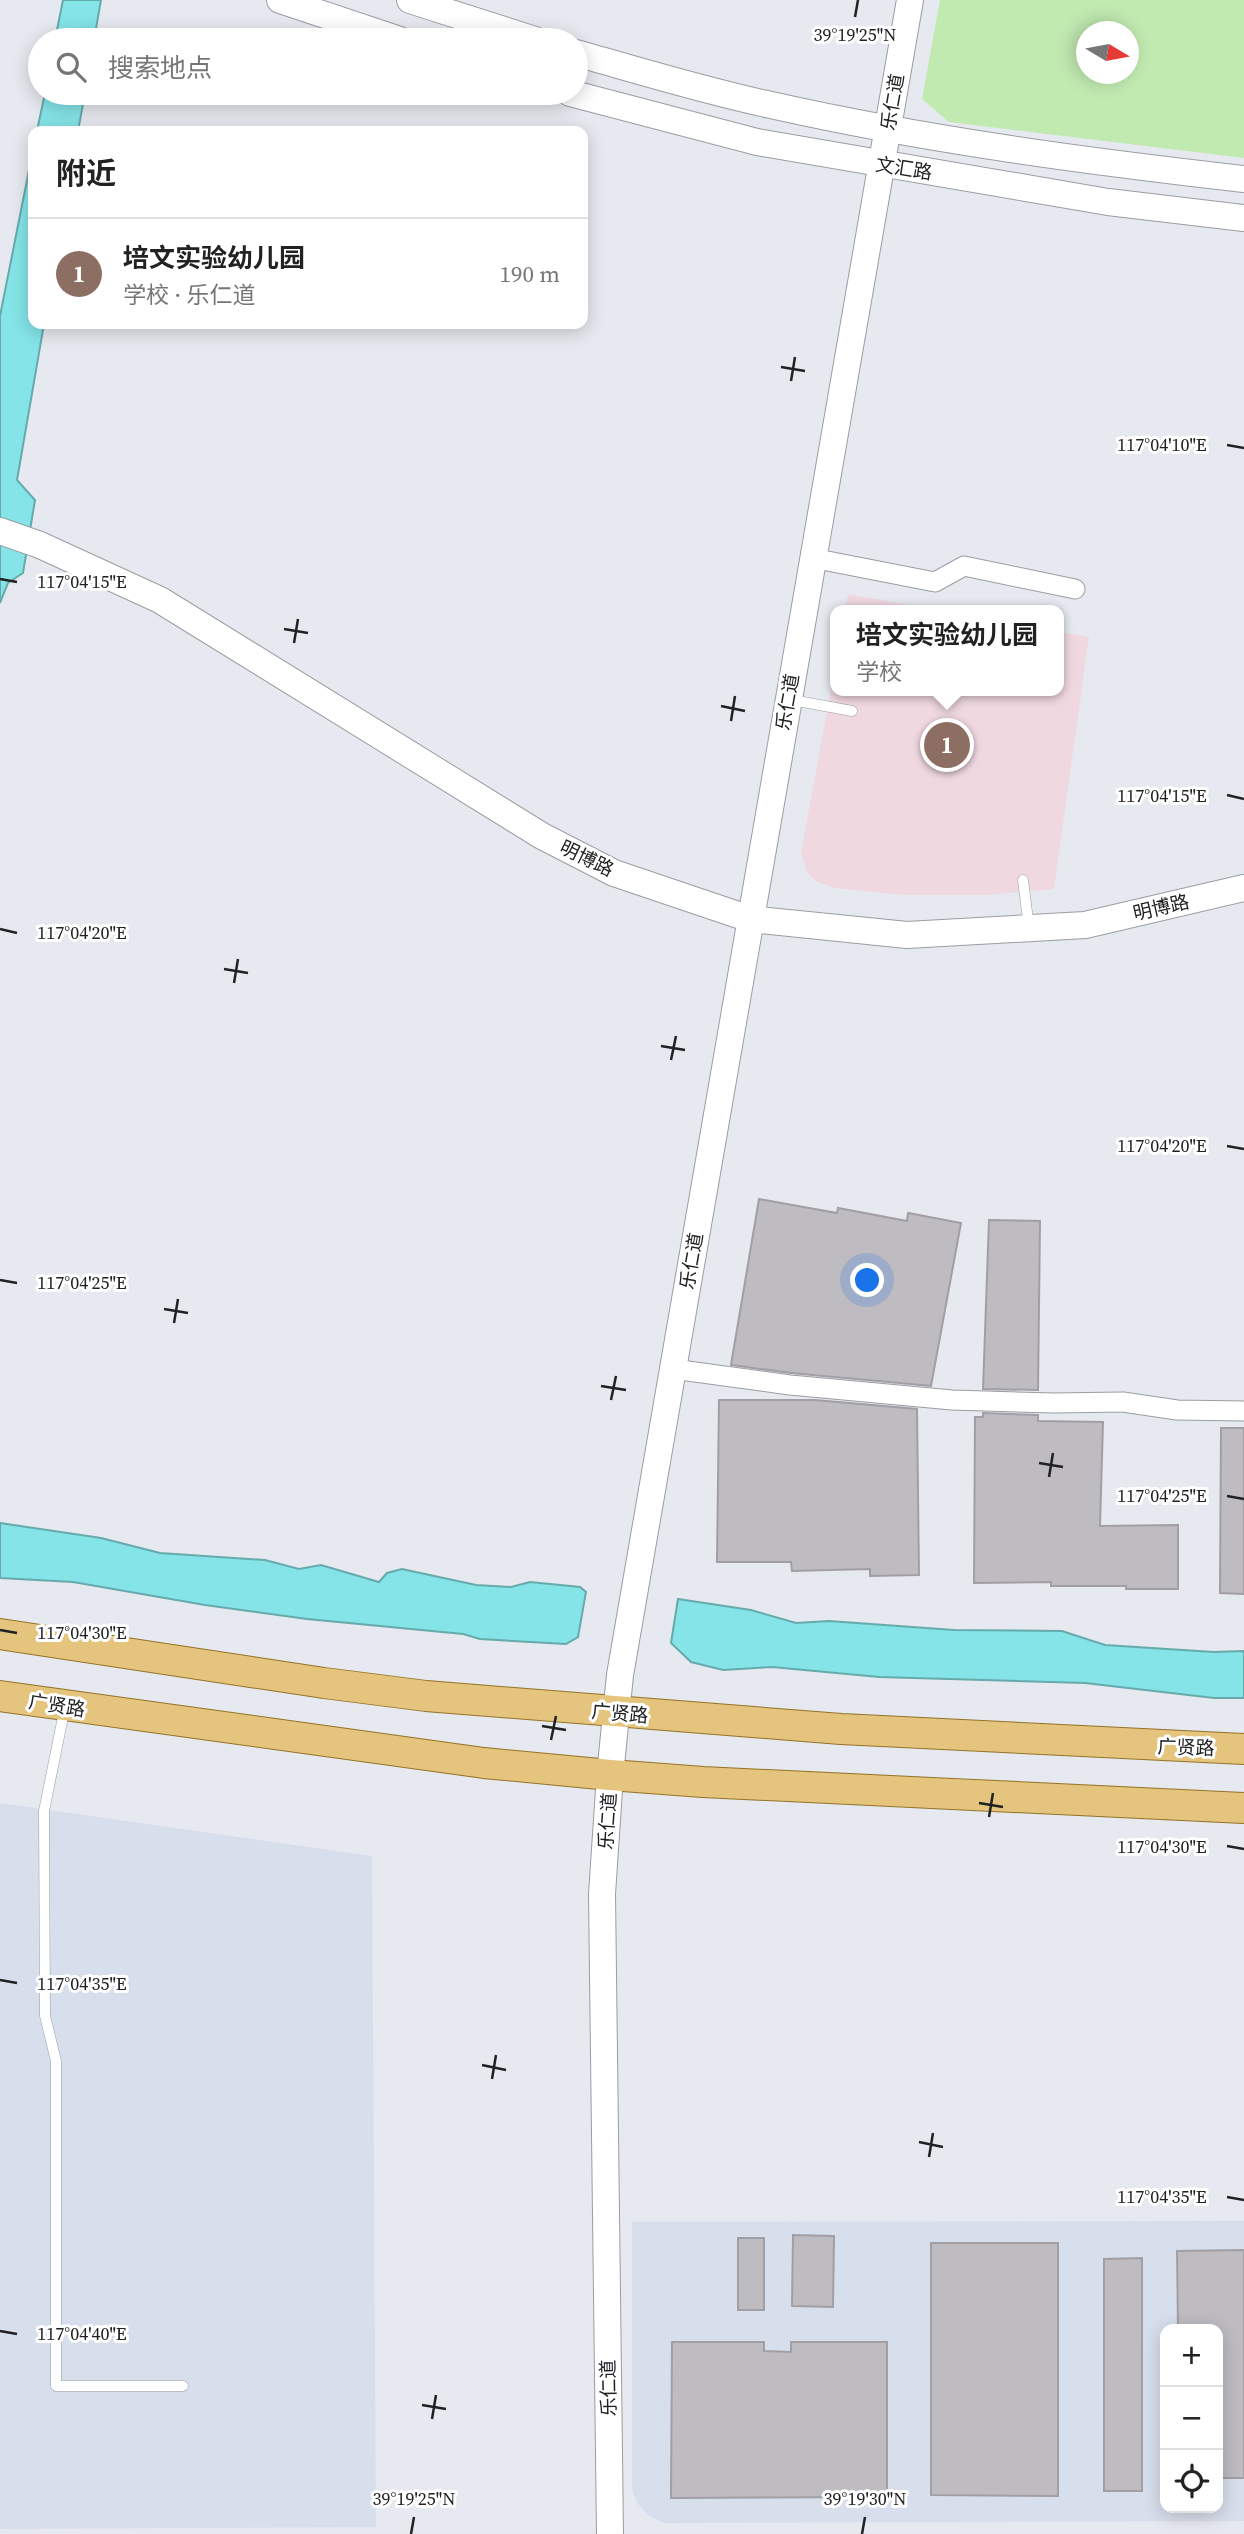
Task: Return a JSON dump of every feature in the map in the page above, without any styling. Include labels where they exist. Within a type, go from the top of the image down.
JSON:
[{"type":"main road","name":"广贤路","points":[[0,1634],[426,1696],[616,1713],[933,1735],[1244,1749]]},
{"type":"main road","name":"广贤路","points":[[0,1696],[484,1763],[610,1775],[703,1782],[1244,1808]]},
{"type":"street","points":[[280,0],[364,28]]},
{"type":"street","points":[[410,0],[498,28]]},
{"type":"street","name":"乐仁道","points":[[610,2534],[602,1894],[620,1675],[910,0]]},
{"type":"street","name":"文汇路","points":[[588,56],[770,105],[888,128],[1060,156],[1244,178]]},
{"type":"street","name":"文汇路","points":[[588,98],[757,142],[881,165],[1108,202],[1244,218]]},
{"type":"street","name":"明博路","points":[[0,531],[40,545],[160,600],[542,836],[614,873],[750,919],[907,935],[1086,925],[1244,888]]},
{"type":"street","points":[[812,558],[935,582],[964,566],[1074,589]]},
{"type":"street","points":[[673,1369],[790,1385],[952,1400],[1123,1402],[1177,1410],[1244,1411]]},
{"type":"lane","points":[[788,699],[852,711]]},
{"type":"lane","points":[[1023,880],[1029,928]]},
{"type":"lane","points":[[65,1707],[44,1811],[46,2016],[56,2062],[56,2386],[183,2386]]},
{"type":"shaded area","points":[[848,594],[909,605],[846,605]]},
{"type":"shaded area","points":[[1064,633],[1089,637],[1054,889],[989,895],[903,895],[835,888],[817,882],[807,873],[801,853],[830,694],[1064,696]]},
{"type":"shaded area","points":[[0,1803],[372,1856],[376,2527],[0,2529]]},
{"type":"shaded area","points":[[1244,2221],[1244,2521],[664,2523],[648,2515],[638,2504],[632,2490],[632,2222]]},
{"type":"green space","points":[[940,0],[1244,0],[1244,158],[949,122],[922,99]]},
{"type":"water","points":[[63,0],[101,0],[96,28],[57,28]]},
{"type":"water","points":[[42,105],[83,105],[79,126],[38,126]]},
{"type":"water","points":[[28,175],[28,329],[43,329],[17,480],[35,500],[23,573],[8,583],[0,603],[0,316]]},
{"type":"water","points":[[0,1523],[101,1538],[160,1553],[265,1560],[299,1569],[321,1565],[379,1582],[387,1573],[402,1569],[476,1585],[511,1587],[530,1582],[580,1587],[586,1592],[578,1637],[566,1644],[480,1639],[463,1634],[307,1619],[205,1605],[73,1582],[0,1578]]},
{"type":"water","points":[[678,1599],[751,1610],[796,1623],[829,1621],[954,1630],[1062,1631],[1105,1645],[1214,1652],[1244,1651],[1244,1698],[1214,1698],[1085,1683],[879,1677],[772,1667],[723,1670],[691,1662],[671,1643]]},
{"type":"building","points":[[759,1199],[837,1213],[838,1208],[907,1221],[908,1213],[961,1223],[931,1386],[731,1365]]},
{"type":"building","points":[[989,1220],[1040,1221],[1038,1390],[983,1389]]},
{"type":"building","points":[[719,1400],[815,1400],[917,1409],[919,1575],[870,1576],[870,1569],[792,1571],[791,1562],[717,1562]]},
{"type":"building","points":[[983,1413],[1038,1415],[1038,1421],[1103,1422],[1100,1526],[1178,1525],[1178,1589],[1051,1586],[1051,1582],[974,1583],[975,1417],[983,1417]]},
{"type":"building","points":[[1221,1428],[1244,1428],[1244,1594],[1220,1593]]},
{"type":"building","points":[[793,2235],[834,2236],[833,2307],[792,2306]]},
{"type":"building","points":[[738,2238],[764,2238],[764,2310],[738,2310]]},
{"type":"building","points":[[931,2243],[1058,2243],[1058,2496],[931,2495]]},
{"type":"building","points":[[1244,2250],[1244,2478],[1223,2478],[1223,2324],[1178,2324],[1177,2251]]},
{"type":"building","points":[[1142,2258],[1142,2491],[1104,2491],[1104,2259]]},
{"type":"building","points":[[672,2342],[764,2342],[764,2351],[791,2352],[791,2342],[887,2342],[887,2497],[671,2498]]},
{"type":"place","name":"培文实验幼儿园","points":[[947,745]]}]
